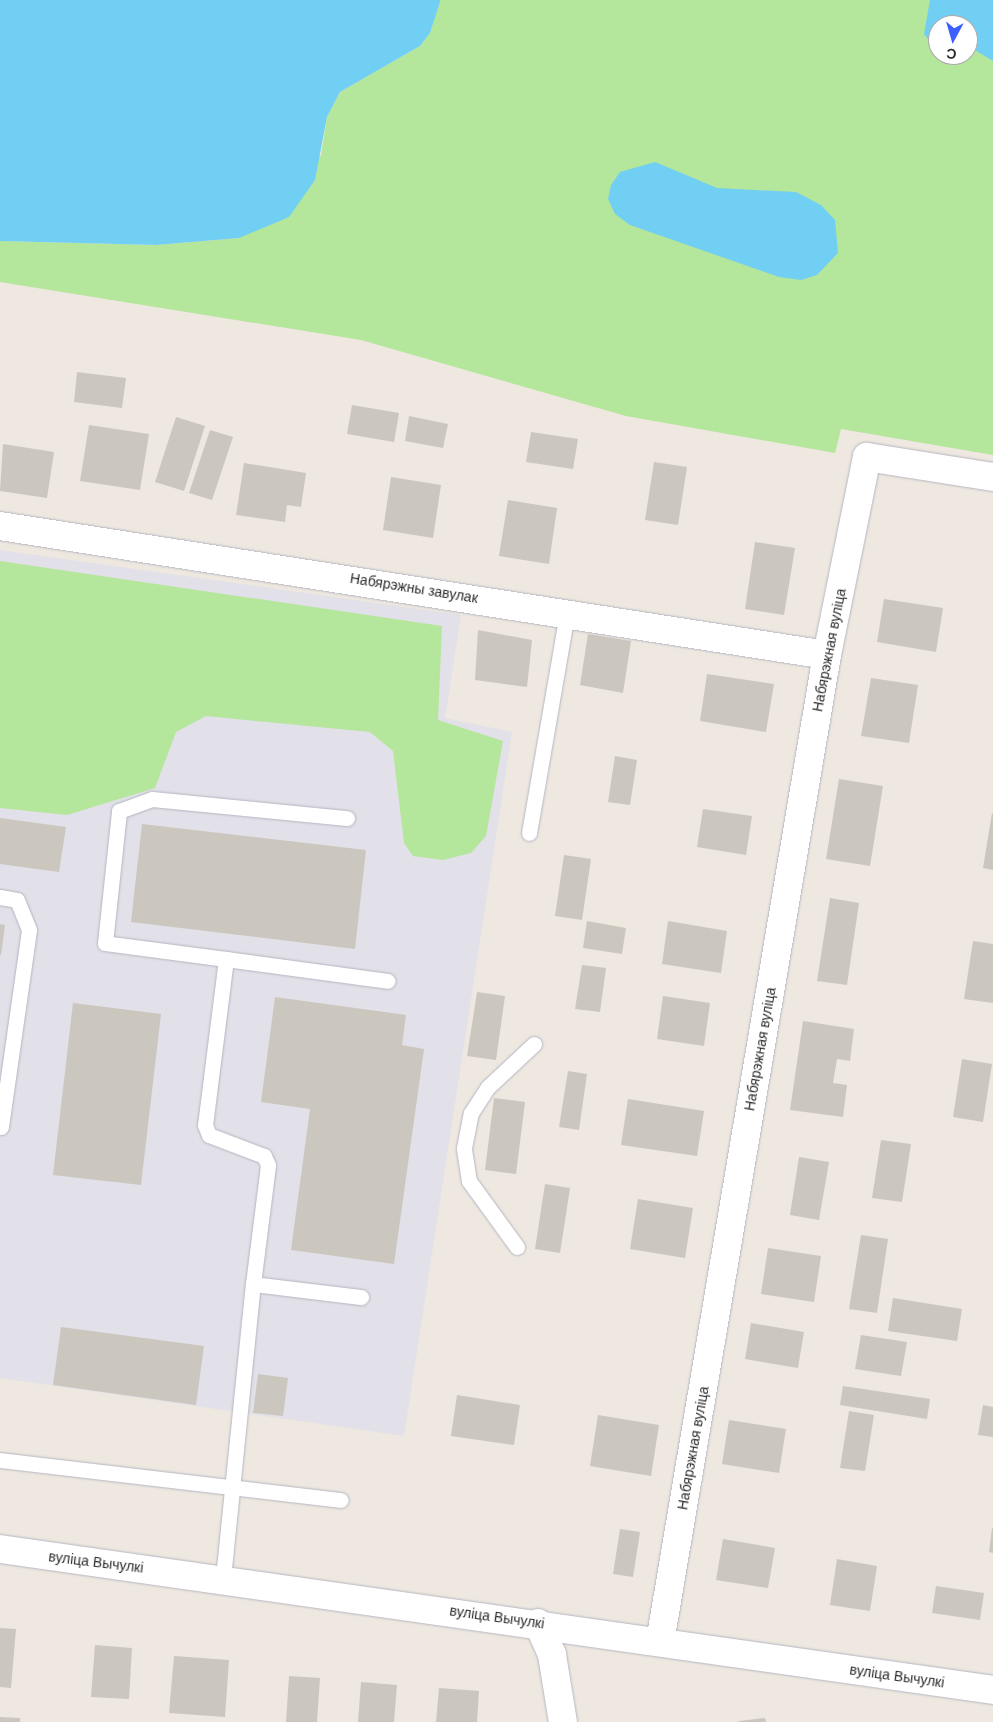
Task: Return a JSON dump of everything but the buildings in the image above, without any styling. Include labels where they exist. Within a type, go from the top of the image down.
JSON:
[{"type":"street","name":"Набярэжная вуліца","points":[[660,1642],[827,655],[867,457],[993,477]]},
{"type":"street","name":"Набярэжны завулак","points":[[0,526],[567,612],[827,655]]},
{"type":"street","name":"вуліца Вычулкі","points":[[0,1549],[222,1578],[993,1690]]},
{"type":"street","points":[[538,1623],[552,1655],[563,1722]]},
{"type":"lane","points":[[529,833],[567,612]]},
{"type":"lane","points":[[347,818],[152,799],[119,811],[105,943],[388,981]]},
{"type":"lane","points":[[0,898],[17,900],[29,930],[0,1129]]},
{"type":"lane","points":[[222,1578],[253,1284],[268,1165],[264,1156],[209,1135],[205,1125],[226,960]]},
{"type":"lane","points":[[516,1247],[469,1181],[464,1148],[471,1113],[488,1087],[534,1044]]},
{"type":"lane","points":[[253,1284],[361,1297]]},
{"type":"lane","points":[[0,1460],[341,1500]]},
{"type":"shaded area","points":[[0,550],[461,615],[445,718],[512,732],[404,1436],[0,1378]]},
{"type":"green space","points":[[440,0],[993,0],[993,455],[841,429],[835,453],[626,416],[361,340],[0,282],[0,241],[156,245],[239,238],[321,155],[327,117],[340,92],[420,46],[430,33]]},
{"type":"green space","points":[[0,561],[442,626],[438,720],[503,741],[486,836],[471,853],[443,860],[413,856],[404,843],[393,751],[370,732],[206,716],[176,732],[155,788],[67,815],[0,808]]},
{"type":"water","points":[[0,0],[440,0],[440,2],[430,33],[420,46],[340,92],[327,117],[315,180],[289,217],[239,238],[156,245],[0,241]]},
{"type":"water","points":[[930,0],[993,0],[993,61],[978,52],[978,15],[928,15],[928,39],[924,34]]},
{"type":"water","points":[[655,162],[717,188],[796,192],[821,205],[835,220],[838,253],[817,275],[801,280],[779,277],[630,225],[615,214],[608,199],[611,185],[620,172]]}]
